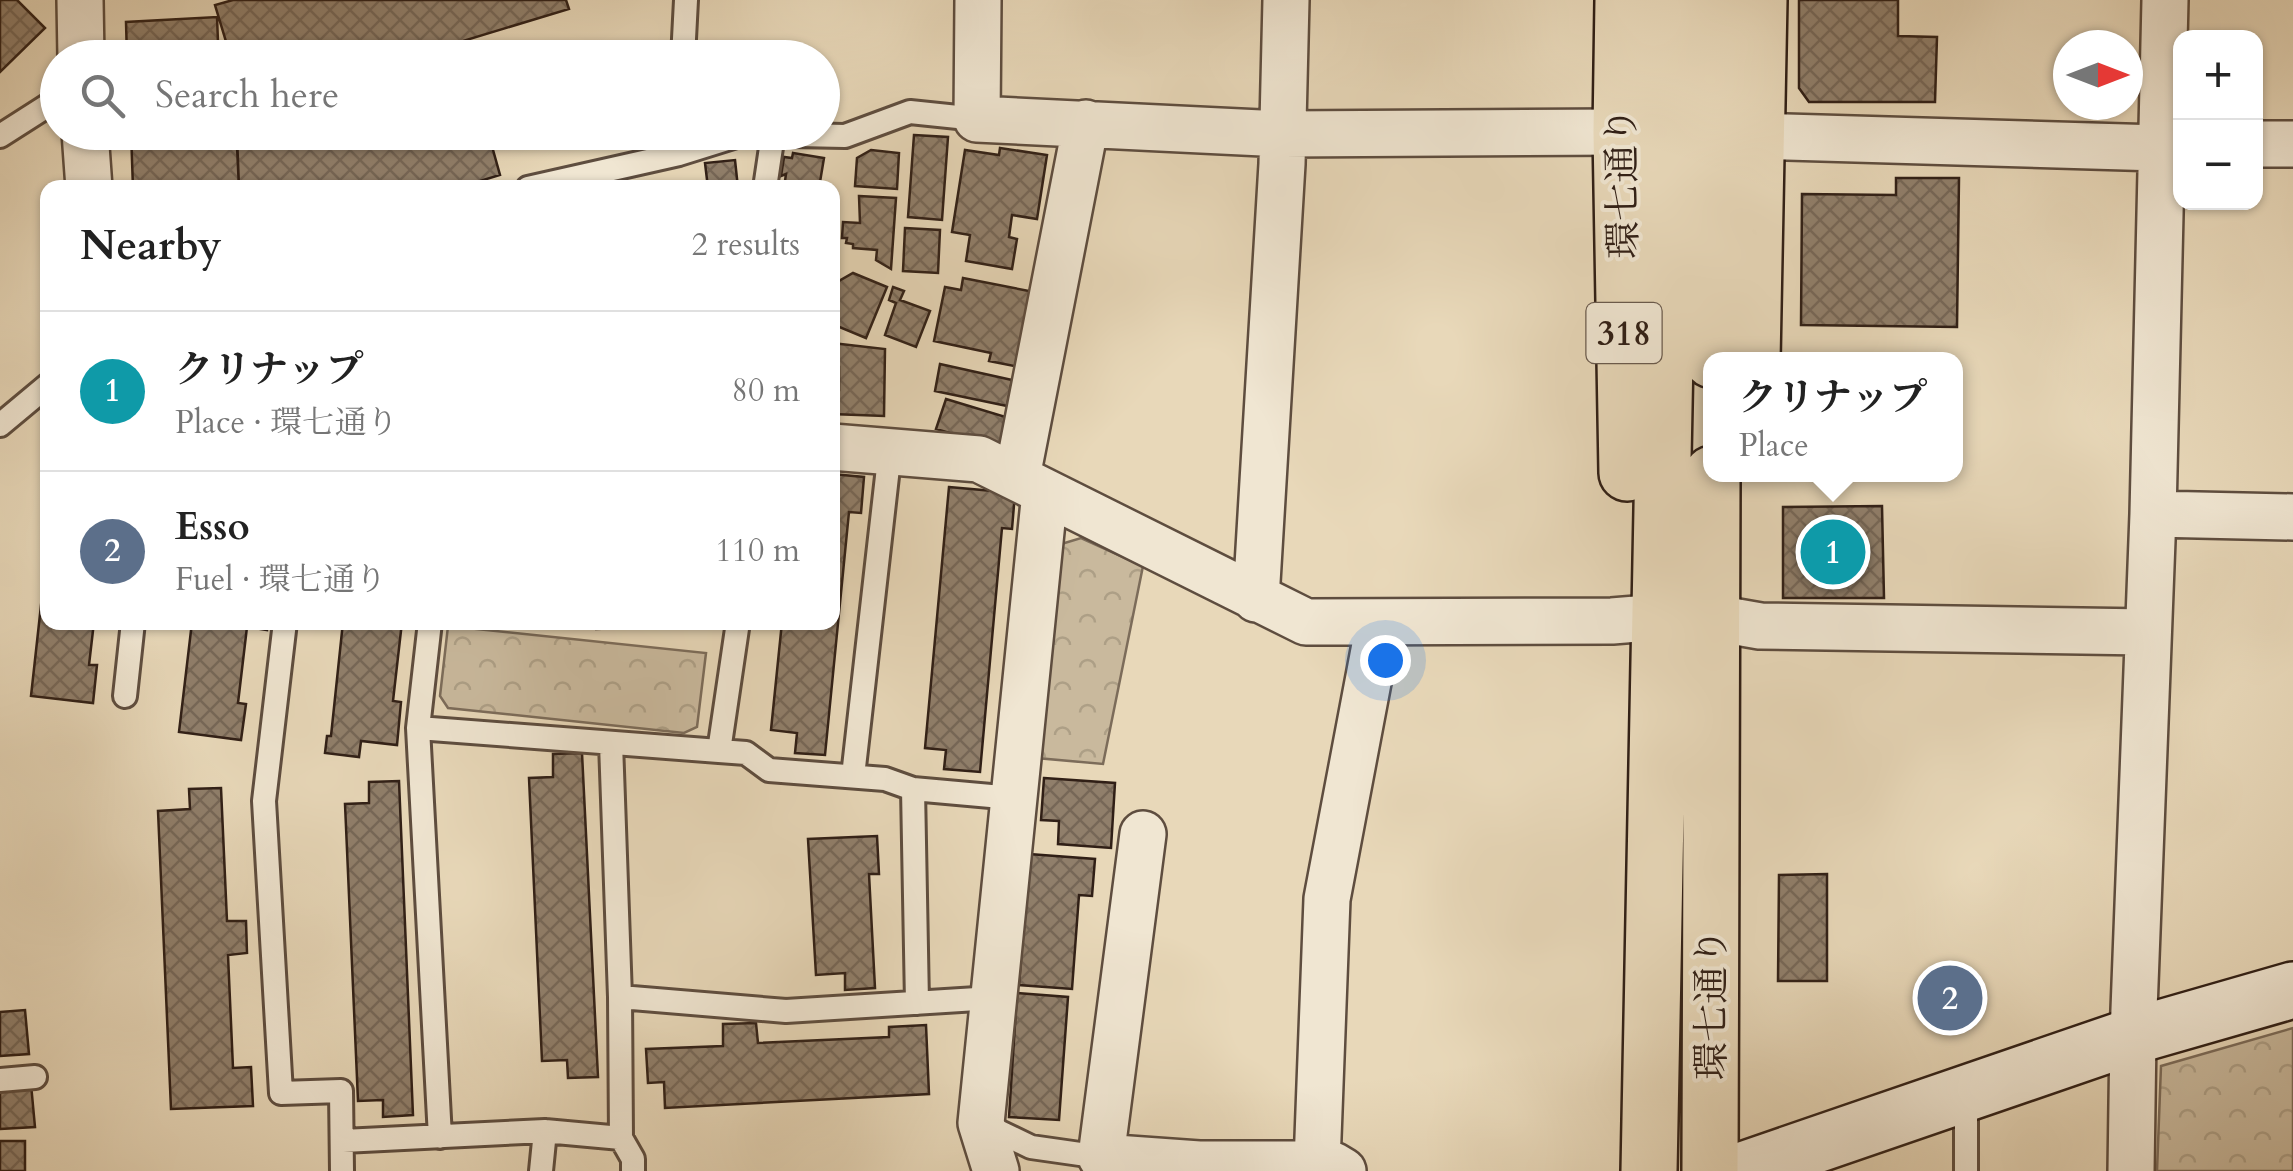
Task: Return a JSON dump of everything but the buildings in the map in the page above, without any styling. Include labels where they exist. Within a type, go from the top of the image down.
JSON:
[{"type":"main road","name":"環七通り","points":[[1623,0],[1620,132],[1627,492],[1653,641]]},
{"type":"main road","name":"環七通り","points":[[1672,0],[1690,278],[1710,352]]},
{"type":"main road","name":"環七通り","points":[[1648,1171],[1653,641],[1717,0]]},
{"type":"main road","points":[[1752,352],[1759,0]]},
{"type":"main road","name":"環七通り","points":[[1710,1171],[1716,638],[1712,482]]},
{"type":"main road","name":"環七通り","points":[[1716,638],[1747,482]]},
{"type":"street","points":[[80,0],[81,40]]},
{"type":"street","points":[[978,0],[977,119],[1283,134],[1620,132]]},
{"type":"street","points":[[1256,599],[1283,134],[1286,0]]},
{"type":"street","points":[[2131,1171],[2148,632],[2170,147],[2165,0]]},
{"type":"street","points":[[996,1171],[981,1123],[1013,798],[1031,485],[1086,123]]},
{"type":"street","points":[[1756,136],[2170,147]]},
{"type":"street","points":[[2263,144],[2293,144]]},
{"type":"street","points":[[86,150],[88,180]]},
{"type":"street","points":[[840,447],[979,459],[1306,622],[1653,641]]},
{"type":"street","points":[[2154,514],[2293,517]]},
{"type":"street","points":[[1143,834],[1101,1157],[1330,1168],[1327,900],[1379,624]]},
{"type":"street","points":[[1716,638],[1760,626],[2148,632]]},
{"type":"street","points":[[1740,1171],[2133,1036],[2293,990]]},
{"type":"lane","points":[[685,40],[686,0]]},
{"type":"lane","points":[[0,136],[40,110]]},
{"type":"lane","points":[[840,136],[910,112],[977,119]]},
{"type":"lane","points":[[555,180],[656,150]]},
{"type":"lane","points":[[766,180],[771,150]]},
{"type":"lane","points":[[0,425],[40,392]]},
{"type":"lane","points":[[853,776],[890,450]]},
{"type":"lane","points":[[125,696],[132,630]]},
{"type":"lane","points":[[285,630],[264,801],[281,1092],[341,1091],[342,1171]]},
{"type":"lane","points":[[429,630],[418,728],[440,1137]]},
{"type":"lane","points":[[719,751],[737,630]]},
{"type":"lane","points":[[418,728],[746,753],[769,770],[853,776],[913,789],[1013,798]]},
{"type":"lane","points":[[611,743],[621,1138],[633,1158],[633,1171]]},
{"type":"lane","points":[[913,789],[917,1003]]},
{"type":"lane","points":[[620,996],[786,1011],[993,998]]},
{"type":"lane","points":[[0,1080],[34,1077]]},
{"type":"lane","points":[[1966,1093],[1966,1171]]},
{"type":"lane","points":[[981,1123],[1031,1147],[1101,1157]]},
{"type":"lane","points":[[342,1141],[545,1131],[621,1138]]},
{"type":"lane","points":[[541,1171],[545,1131]]},
{"type":"green space","points":[[1081,538],[1143,566],[1103,764],[1037,758],[1058,545]]},
{"type":"green space","points":[[448,630],[486,630],[706,653],[697,727],[684,733],[448,708],[440,696]]},
{"type":"green space","points":[[2293,1028],[2293,1171],[2157,1171],[2161,1066]]},
{"type":"place","name":"クリナップ","points":[[1833,552]]},
{"type":"place","name":"Esso","points":[[1950,998]]}]
